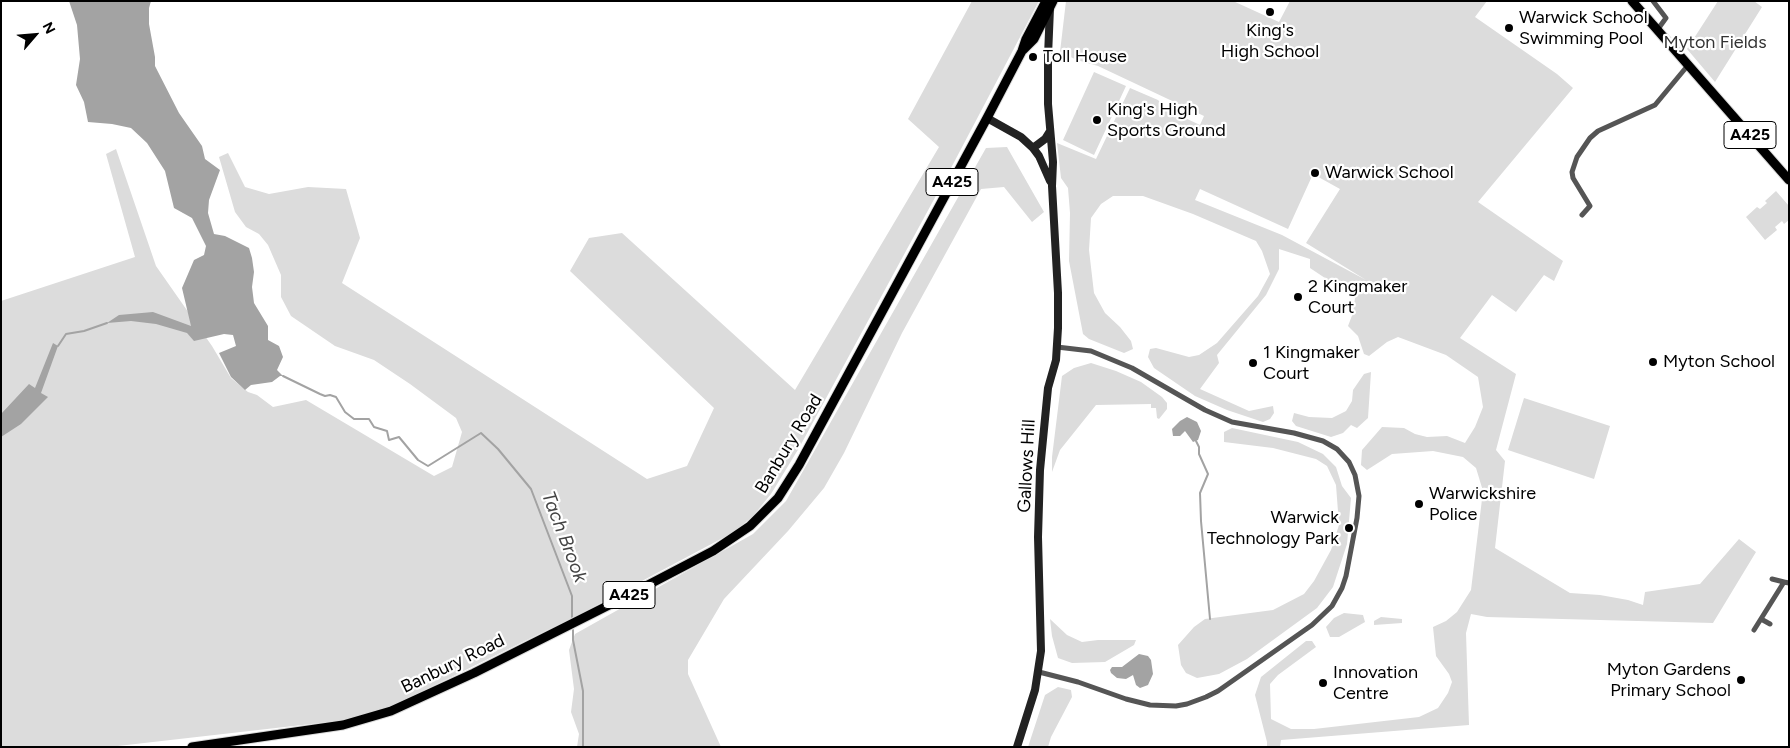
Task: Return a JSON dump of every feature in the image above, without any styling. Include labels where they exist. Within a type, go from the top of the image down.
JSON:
[{"type":"main road","name":"A425","points":[[1632,1],[1789,180]]},
{"type":"main road","name":"Banbury Road","points":[[192,747],[343,726],[391,712],[466,677],[615,602],[713,551],[750,526],[773,504],[794,475],[1022,51],[1034,38],[1050,3]]},
{"type":"street","points":[[1653,1],[1666,18],[1658,29]]},
{"type":"street","name":"Gallows Hill","points":[[1017,747],[1031,706],[1039,672],[1042,632],[1038,537],[1042,414],[1056,360],[1057,346],[1059,299],[1052,186],[1053,162],[1048,104],[1050,3]]},
{"type":"street","points":[[1582,215],[1590,206],[1573,178],[1572,172],[1577,156],[1590,138],[1598,131],[1655,106],[1689,64]]},
{"type":"street","name":"Gallows Hill","points":[[987,118],[1021,137],[1033,148],[1039,156],[1052,186]]},
{"type":"street","points":[[1033,148],[1050,131]]},
{"type":"street","points":[[1039,672],[1150,705],[1176,706],[1196,701],[1212,694],[1312,625],[1332,606],[1346,576],[1357,518],[1358,502],[1357,482],[1353,469],[1343,455],[1331,446],[1304,435],[1232,422],[1205,410],[1132,368],[1091,351],[1057,346]]},
{"type":"street","points":[[1754,630],[1786,583],[1772,579]]},
{"type":"street","points":[[1761,619],[1770,624]]},
{"type":"green space","points":[[972,1],[1039,1],[799,448],[771,494],[753,516],[734,532],[580,614],[388,708],[346,720],[109,747],[1,747],[1,301],[135,257],[106,154],[116,149],[156,266],[212,346],[231,378],[248,392],[257,395],[273,407],[306,400],[434,476],[452,467],[462,432],[456,418],[410,384],[374,360],[335,346],[291,316],[281,297],[281,275],[268,245],[259,234],[246,227],[235,212],[219,157],[228,153],[245,187],[269,194],[308,187],[346,189],[360,238],[342,283],[647,479],[687,466],[714,408],[570,271],[589,238],[622,233],[795,390],[939,147],[908,119]]},
{"type":"green space","name":"Warwick School","points":[[1066,1],[1233,1],[1279,22],[1290,1],[1487,1],[1475,17],[1557,74],[1573,88],[1478,202],[1563,261],[1554,281],[1544,275],[1516,312],[1492,295],[1460,338],[1516,374],[1496,450],[1505,461],[1495,548],[1570,593],[1600,595],[1643,605],[1645,592],[1700,584],[1739,539],[1756,552],[1713,623],[1487,617],[1471,614],[1466,633],[1469,725],[1281,740],[1280,747],[1267,747],[1255,695],[1261,677],[1306,641],[1312,641],[1316,647],[1278,675],[1270,684],[1271,719],[1291,729],[1314,729],[1419,717],[1438,708],[1448,693],[1452,682],[1449,674],[1436,656],[1433,627],[1446,621],[1457,612],[1471,590],[1483,491],[1476,468],[1463,457],[1433,451],[1392,454],[1367,470],[1361,465],[1362,450],[1382,427],[1404,428],[1415,434],[1427,437],[1447,436],[1465,443],[1475,427],[1483,407],[1478,377],[1446,355],[1398,337],[1387,342],[1369,356],[1364,354],[1358,336],[1348,326],[1353,313],[1355,298],[1310,268],[1310,259],[1279,249],[1279,269],[1266,295],[1217,355],[1219,363],[1200,389],[1249,411],[1273,406],[1274,413],[1270,419],[1263,422],[1227,410],[1195,396],[1154,368],[1148,357],[1150,349],[1156,348],[1189,357],[1199,355],[1217,343],[1258,296],[1270,274],[1262,251],[1256,241],[1193,214],[1143,196],[1113,196],[1101,204],[1091,218],[1089,250],[1094,293],[1105,313],[1131,341],[1133,349],[1124,353],[1089,339],[1083,334],[1069,261],[1070,213],[1068,188],[1061,178],[1057,143],[1096,159],[1130,88],[1158,100],[1168,110],[1200,125],[1204,116],[1098,66],[1077,60],[1060,52]],"holes":[[[1313,174],[1340,189],[1306,243],[1366,280],[1282,235],[1195,200],[1200,189],[1288,229]]]},
{"type":"green space","name":"Myton Fields","points":[[1718,1],[1754,1],[1762,7],[1715,82],[1687,49]]},
{"type":"green space","points":[[1094,72],[1126,86],[1094,155],[1063,140]]},
{"type":"green space","points":[[1007,147],[1044,212],[1032,222],[1004,187],[981,189],[902,333],[844,453],[824,488],[788,531],[724,599],[688,660],[688,674],[721,747],[577,747],[579,734],[571,712],[574,689],[569,650],[575,634],[753,534],[786,501],[986,148]]},
{"type":"green space","points":[[1776,191],[1789,206],[1789,220],[1784,224],[1782,221],[1775,227],[1777,230],[1765,240],[1746,217],[1757,207],[1760,209],[1767,203],[1765,201]]},
{"type":"green space","points":[[1091,363],[1141,382],[1162,397],[1167,403],[1167,409],[1159,419],[1157,418],[1156,408],[1151,408],[1151,404],[1096,405],[1060,450],[1052,472],[1052,457],[1062,376],[1074,368]]},
{"type":"green space","points":[[1371,372],[1368,418],[1357,428],[1351,425],[1343,433],[1331,437],[1296,426],[1292,421],[1294,413],[1309,417],[1332,418],[1346,411],[1352,401],[1353,390],[1364,374]]},
{"type":"green space","points":[[1524,398],[1610,426],[1594,479],[1508,450]]},
{"type":"green space","points":[[1232,428],[1298,442],[1323,454],[1336,467],[1342,486],[1351,498],[1347,544],[1333,587],[1317,608],[1247,659],[1219,674],[1197,678],[1186,673],[1181,665],[1178,645],[1194,627],[1205,619],[1273,610],[1304,594],[1314,581],[1331,550],[1339,525],[1336,485],[1327,466],[1316,459],[1273,448],[1224,442],[1224,432]]},
{"type":"green space","points":[[1344,613],[1363,615],[1365,622],[1339,637],[1330,637],[1326,627],[1334,618]]},
{"type":"green space","points":[[1381,617],[1402,619],[1402,623],[1374,625],[1374,621]]},
{"type":"green space","points":[[1050,619],[1067,635],[1082,642],[1136,640],[1134,645],[1105,662],[1072,663],[1058,658]]},
{"type":"green space","points":[[1058,687],[1071,690],[1072,697],[1051,737],[1048,747],[1028,747],[1045,695]]},
{"type":"shaded area","points":[[69,1],[151,1],[149,24],[155,66],[179,113],[202,146],[205,159],[220,170],[209,200],[208,213],[214,234],[225,236],[249,248],[254,272],[252,287],[254,303],[268,326],[268,340],[279,346],[283,357],[277,370],[283,376],[272,382],[251,385],[245,390],[231,377],[219,353],[236,346],[233,335],[224,334],[194,341],[187,333],[156,324],[131,321],[107,323],[119,315],[153,312],[191,326],[182,288],[194,260],[204,255],[206,246],[192,218],[174,208],[165,171],[147,143],[131,128],[88,122],[84,102],[76,85],[80,59],[77,25]]},
{"type":"shaded area","points":[[53,343],[58,346],[41,393],[48,397],[21,424],[1,437],[1,414],[29,384],[35,388]]},
{"type":"shaded area","points":[[1187,417],[1197,422],[1201,431],[1198,440],[1193,442],[1185,431],[1180,436],[1173,436],[1172,429]]},
{"type":"shaded area","points":[[1139,654],[1148,656],[1151,660],[1153,674],[1148,685],[1140,688],[1136,685],[1133,675],[1126,679],[1117,678],[1110,670],[1112,667],[1122,667]]},
{"type":"waterway","points":[[58,346],[66,334],[84,331],[107,323]]},
{"type":"waterway","name":"Tach Brook","points":[[283,376],[325,396],[336,397],[345,412],[354,419],[369,419],[374,427],[387,431],[389,440],[399,437],[418,460],[428,466],[481,433],[498,449],[531,489],[572,596],[572,618]]},
{"type":"waterway","points":[[1196,441],[1199,447],[1199,454],[1208,474],[1200,493],[1210,619]]},
{"type":"waterway","name":"Tach Brook","points":[[573,630],[573,640],[583,691],[583,747]]},
{"type":"place","name":"King's High School","points":[[1270,12]]},
{"type":"place","name":"Warwick School Swimming Pool","points":[[1509,28]]},
{"type":"place","name":"Toll House","points":[[1033,57]]},
{"type":"place","name":"King's High Sports Ground","points":[[1097,120]]},
{"type":"place","name":"Warwick School","points":[[1315,173]]},
{"type":"place","name":"2 Kingmaker Court","points":[[1298,297]]},
{"type":"place","name":"Myton School","points":[[1653,362]]},
{"type":"place","name":"1 Kingmaker Court","points":[[1253,363]]},
{"type":"place","name":"Warwickshire Police","points":[[1419,504]]},
{"type":"place","name":"Warwick Technology Park","points":[[1349,528]]},
{"type":"place","name":"Myton Gardens Primary School","points":[[1741,680]]},
{"type":"place","name":"Innovation Centre","points":[[1323,683]]}]
